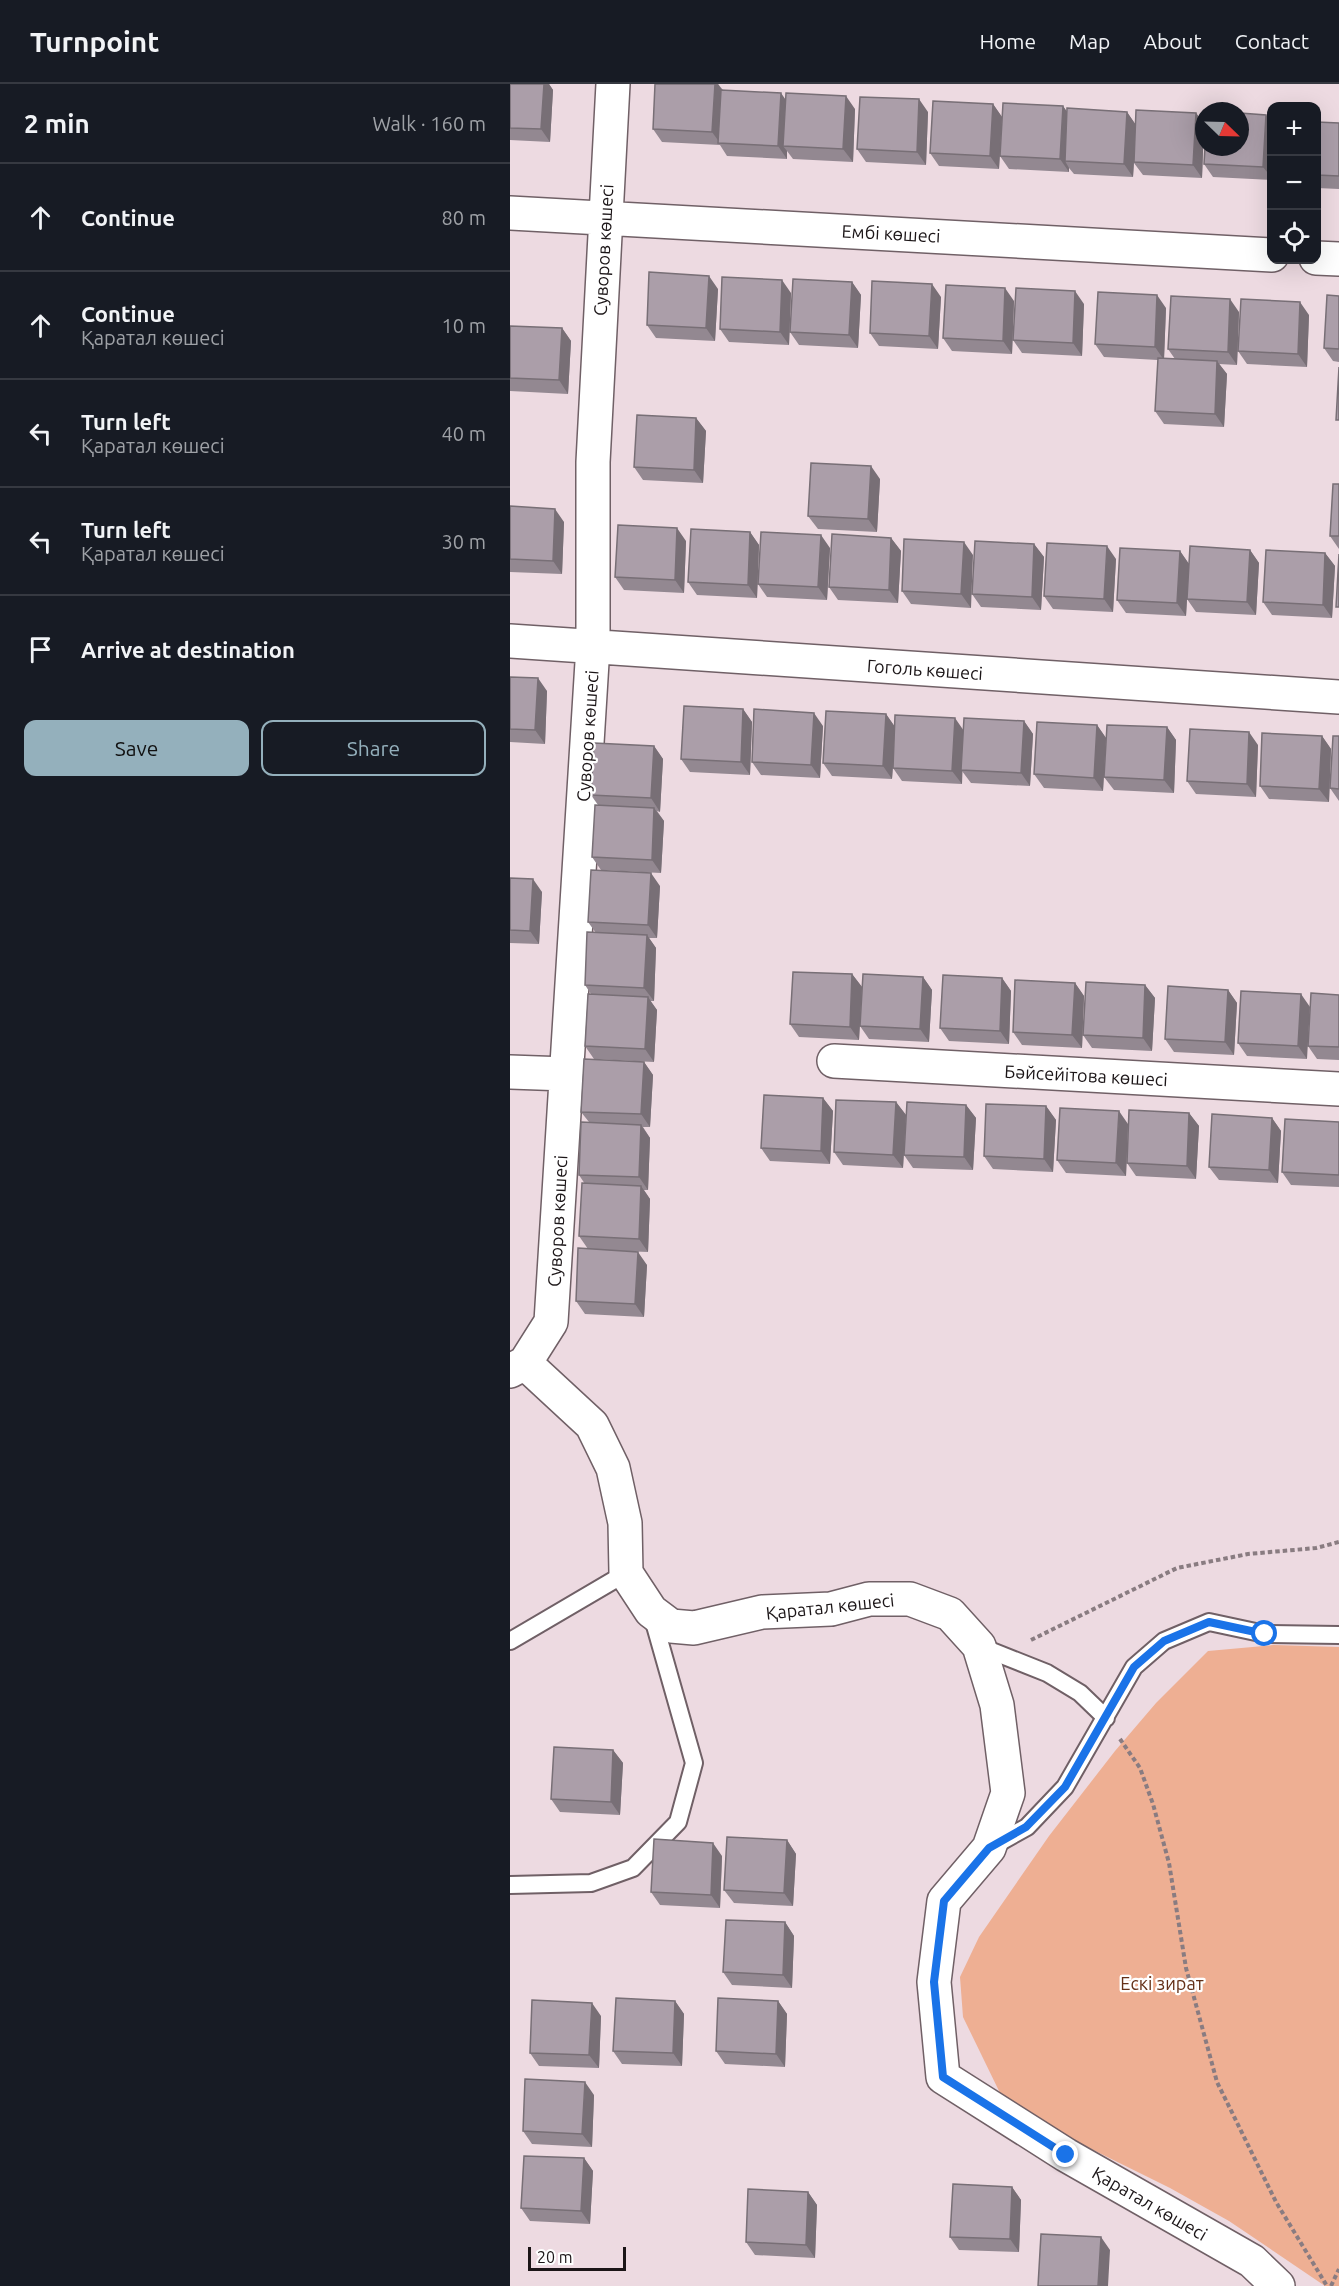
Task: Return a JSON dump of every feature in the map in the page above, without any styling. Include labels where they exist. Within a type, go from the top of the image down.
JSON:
[{"type":"street","name":"Суворов көшесі","points":[[518,1367],[551,1323],[593,646],[593,462],[613,84]]},
{"type":"street","name":"Ембі көшесі","points":[[510,213],[605,216],[1267,255]]},
{"type":"street","points":[[1321,258],[1339,259]]},
{"type":"street","name":"Гоголь көшесі","points":[[510,641],[1339,697]]},
{"type":"street","name":"Бәйсейітова көшесі","points":[[834,1061],[1339,1089]]},
{"type":"street","points":[[510,1072],[566,1074]]},
{"type":"street","points":[[518,1367],[592,1425],[614,1468],[625,1523],[626,1573]]},
{"type":"street","name":"Қаратал көшесі","points":[[626,1573],[651,1611],[671,1626],[694,1628],[762,1612],[831,1609],[870,1599],[910,1599],[950,1614],[979,1646],[997,1704],[1008,1793],[989,1848],[944,1901],[934,1982],[943,2077],[1066,2155],[1252,2261],[1278,2286]]},
{"type":"lane","points":[[510,1641],[626,1573]]},
{"type":"lane","points":[[510,1885],[591,1883],[612,1876],[633,1868],[678,1822],[694,1763],[651,1611]]},
{"type":"lane","points":[[989,1848],[1026,1827],[1065,1787],[1134,1667],[1164,1641],[1209,1622],[1265,1634],[1339,1635]]},
{"type":"lane","points":[[979,1646],[1047,1673],[1080,1693],[1106,1718]]},
{"type":"path","points":[[979,1646],[1033,1639],[1177,1568],[1248,1554],[1317,1548],[1339,1542]]},
{"type":"path","points":[[1106,1718],[1140,1768],[1153,1804],[1169,1863],[1186,1968],[1217,2082],[1276,2202],[1329,2286],[1339,2269]]},
{"type":"green space","name":"Ескі зират","points":[[1274,1645],[1339,1647],[1339,2286],[1325,2286],[1229,2221],[1170,2188],[1073,2140],[1000,2093],[963,2017],[960,1977],[979,1937],[1049,1836],[1115,1751],[1156,1703],[1208,1651]]},
{"type":"building","points":[[510,84],[544,84],[541,129],[510,128]]},
{"type":"building","points":[[655,84],[715,84],[712,132],[653,129]]},
{"type":"building","points":[[721,90],[781,93],[778,146],[718,143]]},
{"type":"building","points":[[786,93],[846,96],[843,149],[783,146]]},
{"type":"building","points":[[860,97],[919,99],[917,152],[857,149]]},
{"type":"building","points":[[933,101],[993,104],[990,156],[930,153]]},
{"type":"building","points":[[1003,103],[1063,106],[1060,159],[1000,156]]},
{"type":"building","points":[[1067,108],[1127,112],[1124,164],[1065,161]]},
{"type":"building","points":[[1136,110],[1195,113],[1193,165],[1134,162]]},
{"type":"building","points":[[1249,114],[1266,115],[1263,167],[1204,164],[1204,156],[1249,156]]},
{"type":"building","points":[[1321,122],[1339,123],[1339,176],[1321,175]]},
{"type":"building","points":[[649,272],[709,276],[706,328],[647,325]]},
{"type":"building","points":[[722,277],[782,280],[780,332],[720,329]]},
{"type":"building","points":[[793,279],[852,282],[849,335],[790,332]]},
{"type":"building","points":[[872,281],[932,284],[929,336],[870,333]]},
{"type":"building","points":[[946,285],[1005,288],[1003,341],[943,338]]},
{"type":"building","points":[[1016,288],[1075,291],[1073,343],[1013,340]]},
{"type":"building","points":[[1098,292],[1157,295],[1155,347],[1095,344]]},
{"type":"building","points":[[1327,295],[1339,296],[1339,349],[1324,348]]},
{"type":"building","points":[[1171,296],[1230,299],[1228,352],[1168,349]]},
{"type":"building","points":[[1241,299],[1300,302],[1298,354],[1238,351]]},
{"type":"building","points":[[510,326],[562,328],[559,380],[510,378]]},
{"type":"building","points":[[1158,358],[1217,361],[1215,414],[1155,411]]},
{"type":"building","points":[[1339,367],[1339,420],[1336,420]]},
{"type":"building","points":[[637,415],[696,418],[694,470],[634,467]]},
{"type":"building","points":[[811,463],[871,466],[868,519],[808,516]]},
{"type":"building","points":[[1333,484],[1339,484],[1339,536],[1330,536]]},
{"type":"building","points":[[510,506],[555,509],[553,561],[510,559]]},
{"type":"building","points":[[618,525],[677,528],[675,580],[615,577]]},
{"type":"building","points":[[691,529],[750,532],[748,585],[688,582]]},
{"type":"building","points":[[761,532],[821,535],[818,587],[758,584]]},
{"type":"building","points":[[832,534],[891,538],[889,590],[829,587]]},
{"type":"building","points":[[904,539],[964,542],[961,594],[902,591]]},
{"type":"building","points":[[975,541],[1034,544],[1032,597],[972,594]]},
{"type":"building","points":[[1047,543],[1107,546],[1104,599],[1044,596]]},
{"type":"building","points":[[1190,546],[1250,550],[1247,602],[1187,599]]},
{"type":"building","points":[[1120,548],[1180,551],[1177,603],[1117,600]]},
{"type":"building","points":[[1266,550],[1325,553],[1323,605],[1263,602]]},
{"type":"building","points":[[1339,554],[1339,607],[1336,607]]},
{"type":"building","points":[[510,677],[538,678],[535,730],[510,729]]},
{"type":"building","points":[[684,706],[743,709],[741,762],[681,759]]},
{"type":"building","points":[[754,709],[814,713],[811,765],[752,762]]},
{"type":"building","points":[[826,711],[886,714],[883,766],[823,763]]},
{"type":"building","points":[[895,715],[955,718],[952,771],[893,768]]},
{"type":"building","points":[[964,718],[1024,721],[1021,773],[961,770]]},
{"type":"building","points":[[1037,722],[1097,725],[1094,778],[1034,774]]},
{"type":"building","points":[[1107,725],[1167,727],[1164,780],[1104,777]]},
{"type":"building","points":[[1190,729],[1249,732],[1247,784],[1187,781]]},
{"type":"building","points":[[1262,733],[1322,736],[1319,789],[1260,786]]},
{"type":"building","points":[[1333,736],[1339,736],[1339,789],[1330,788]]},
{"type":"building","points":[[594,743],[654,746],[651,798],[591,795]]},
{"type":"building","points":[[595,805],[654,808],[652,860],[592,857]]},
{"type":"building","points":[[591,870],[651,873],[648,925],[588,922]]},
{"type":"building","points":[[510,878],[533,879],[530,931],[510,930]]},
{"type":"building","points":[[587,932],[647,935],[644,988],[585,985]]},
{"type":"building","points":[[793,972],[852,974],[850,1027],[790,1024]]},
{"type":"building","points":[[863,974],[923,977],[920,1029],[860,1026]]},
{"type":"building","points":[[943,975],[1002,978],[1000,1031],[940,1028]]},
{"type":"building","points":[[1015,980],[1075,983],[1072,1035],[1013,1032]]},
{"type":"building","points":[[1086,982],[1145,985],[1143,1038],[1083,1035]]},
{"type":"building","points":[[1168,986],[1228,990],[1225,1042],[1165,1039]]},
{"type":"building","points":[[1241,991],[1301,994],[1298,1046],[1238,1043]]},
{"type":"building","points":[[1311,993],[1339,995],[1339,1047],[1308,1046]]},
{"type":"building","points":[[588,994],[648,997],[645,1049],[585,1046]]},
{"type":"building","points":[[584,1059],[644,1062],[641,1114],[581,1112]]},
{"type":"building","points":[[764,1095],[823,1098],[821,1151],[761,1148]]},
{"type":"building","points":[[836,1100],[896,1102],[893,1155],[834,1152]]},
{"type":"building","points":[[907,1102],[966,1105],[964,1157],[904,1155]]},
{"type":"building","points":[[986,1104],[1046,1106],[1044,1159],[984,1156]]},
{"type":"building","points":[[1060,1108],[1119,1111],[1116,1163],[1057,1160]]},
{"type":"building","points":[[1129,1110],[1189,1113],[1187,1166],[1127,1163]]},
{"type":"building","points":[[1212,1114],[1272,1118],[1269,1170],[1209,1167]]},
{"type":"building","points":[[1285,1119],[1339,1122],[1339,1175],[1282,1172]]},
{"type":"building","points":[[581,1122],[641,1125],[639,1177],[579,1175]]},
{"type":"building","points":[[582,1183],[641,1186],[639,1239],[579,1236]]},
{"type":"building","points":[[578,1248],[638,1252],[635,1304],[576,1301]]},
{"type":"building","points":[[554,1747],[613,1750],[611,1802],[551,1799]]},
{"type":"building","points":[[727,1837],[787,1840],[784,1893],[724,1890]]},
{"type":"building","points":[[654,1839],[713,1843],[711,1895],[651,1892]]},
{"type":"building","points":[[726,1920],[785,1922],[783,1975],[723,1972]]},
{"type":"building","points":[[616,1998],[675,2001],[673,2053],[613,2051]]},
{"type":"building","points":[[718,1998],[778,2001],[776,2054],[716,2051]]},
{"type":"building","points":[[532,2000],[592,2003],[589,2055],[530,2053]]},
{"type":"building","points":[[525,2079],[585,2082],[582,2134],[523,2131]]},
{"type":"building","points":[[524,2156],[584,2158],[581,2211],[521,2208]]},
{"type":"building","points":[[953,2184],[1012,2187],[1010,2239],[950,2237]]},
{"type":"building","points":[[748,2189],[808,2192],[806,2245],[746,2242]]},
{"type":"building","points":[[1041,2234],[1101,2237],[1098,2286],[1038,2286]]},
{"type":"route","points":[[1066,2155],[943,2077],[934,1982],[944,1901],[989,1848],[1026,1827],[1065,1787],[1119,1697],[1134,1667],[1164,1641],[1209,1622],[1265,1634]]}]
